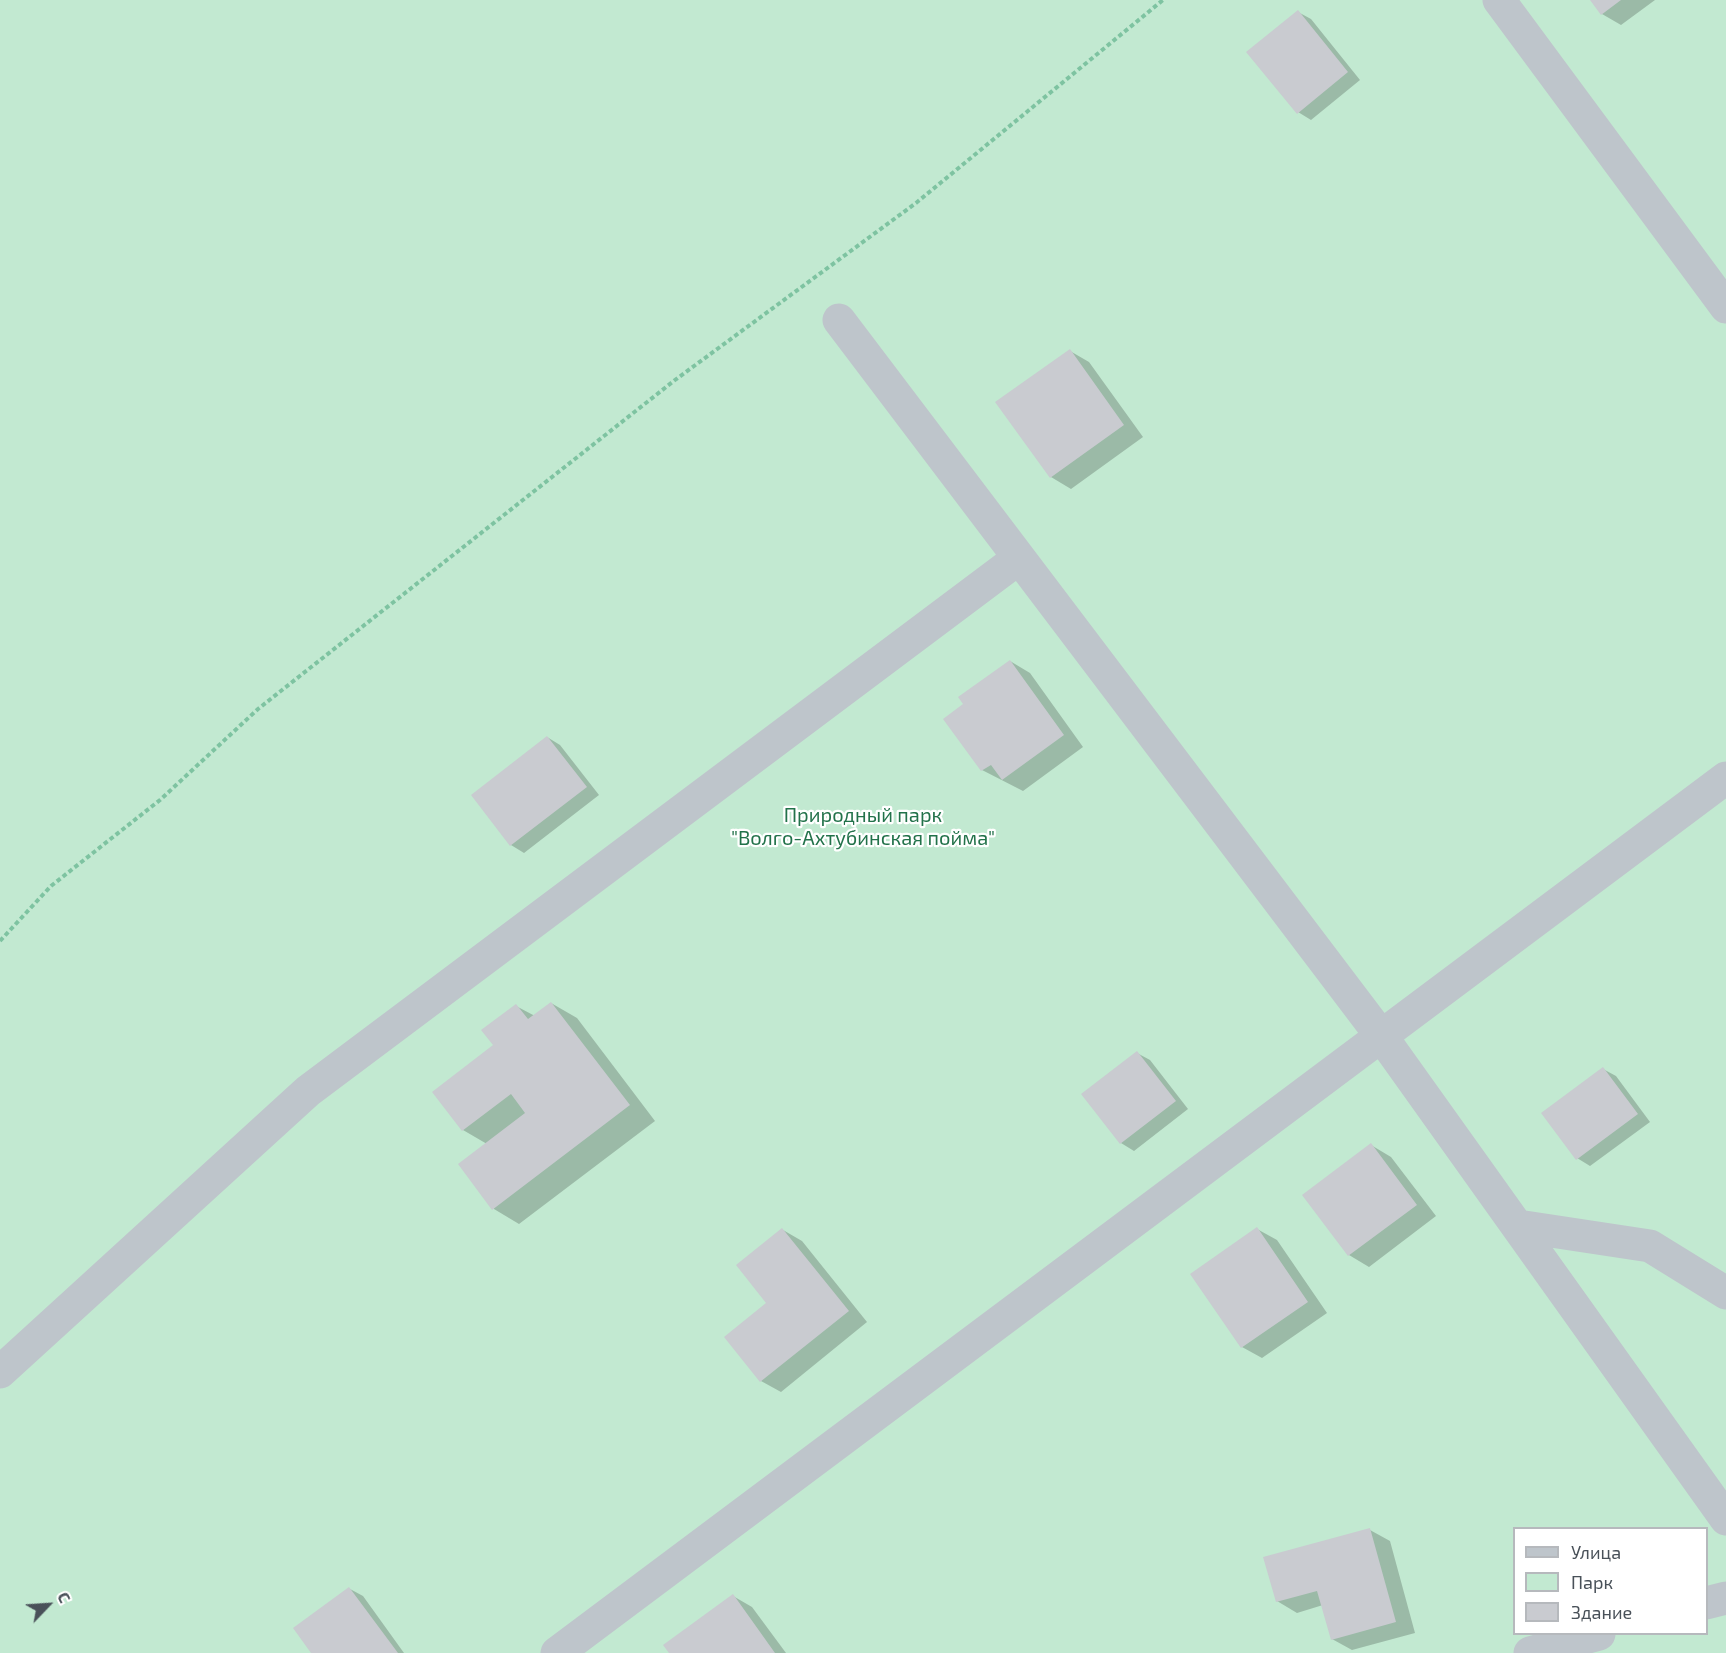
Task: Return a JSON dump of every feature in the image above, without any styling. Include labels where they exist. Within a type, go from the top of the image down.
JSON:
[{"type":"street","points":[[1499,0],[1726,307]]},
{"type":"street","points":[[839,320],[1382,1037],[1726,1518]]},
{"type":"street","points":[[0,1372],[308,1090],[1019,558]]},
{"type":"street","points":[[574,1648],[1726,778]]},
{"type":"street","points":[[1518,1227],[1650,1246],[1726,1293]]},
{"type":"street","points":[[1708,1603],[1726,1598]]},
{"type":"street","points":[[1530,1653],[1595,1635]]},
{"type":"path","points":[[0,941],[51,886],[160,800],[258,709],[675,380],[916,202],[1162,0]]},
{"type":"green space","name":"Природный парк \"Волго-Ахтубинская пойма\"","points":[[0,0],[1726,0],[1726,1653],[0,1653]]},
{"type":"building","points":[[1590,0],[1621,0],[1601,15]]},
{"type":"building","points":[[1298,10],[1348,72],[1297,114],[1246,52]]},
{"type":"building","points":[[1070,349],[1124,425],[1050,478],[995,402]]},
{"type":"building","points":[[1010,660],[1064,735],[1002,780],[991,765],[981,771],[943,719],[963,704],[958,697]]},
{"type":"building","points":[[547,736],[587,787],[510,846],[471,795]]},
{"type":"building","points":[[551,1002],[630,1105],[492,1210],[458,1164],[525,1113],[511,1094],[462,1131],[432,1092],[493,1045],[481,1030],[516,1004],[528,1019]]},
{"type":"building","points":[[1137,1051],[1176,1101],[1120,1144],[1081,1094]]},
{"type":"building","points":[[1603,1067],[1638,1114],[1576,1160],[1541,1113]]},
{"type":"building","points":[[1371,1143],[1417,1205],[1348,1256],[1302,1195]]},
{"type":"building","points":[[1257,1227],[1308,1302],[1241,1348],[1190,1274]]},
{"type":"building","points":[[782,1228],[849,1311],[760,1382],[724,1337],[766,1303],[736,1265]]},
{"type":"building","points":[[1370,1528],[1396,1622],[1331,1640],[1317,1591],[1276,1602],[1263,1557]]},
{"type":"building","points":[[349,1587],[398,1653],[311,1653],[293,1628]]},
{"type":"building","points":[[733,1594],[775,1653],[669,1653],[663,1645]]}]
